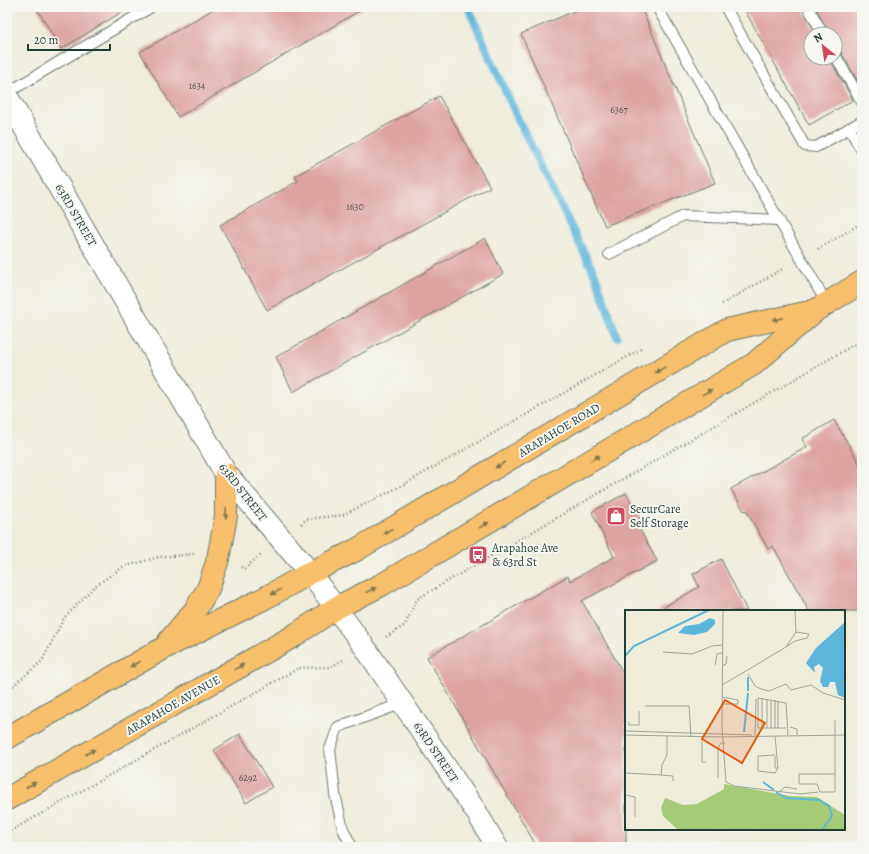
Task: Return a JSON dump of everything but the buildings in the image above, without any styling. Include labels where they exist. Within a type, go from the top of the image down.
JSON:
[{"type":"main road","name":"ARAPAHOE ROAD","points":[[336,608],[383,584],[754,364],[821,307],[862,282]]},
{"type":"main road","name":"ARAPAHOE ROAD","points":[[310,573],[363,546],[727,330],[821,307]]},
{"type":"main road","points":[[164,648],[196,609],[208,589],[218,559],[226,516],[226,474]]},
{"type":"main road","points":[[7,738],[164,648],[263,599],[310,573]]},
{"type":"main road","name":"ARAPAHOE AVENUE","points":[[7,799],[292,637],[336,608]]},
{"type":"street","name":"63RD STREET","points":[[7,97],[226,474],[310,573],[366,649],[477,813],[497,847]]},
{"type":"lane","points":[[7,93],[151,7]]},
{"type":"lane","points":[[658,7],[801,258],[821,307]]},
{"type":"lane","points":[[725,7],[805,146],[816,147],[862,121]]},
{"type":"lane","points":[[808,7],[819,26]]},
{"type":"lane","points":[[841,66],[862,102]]},
{"type":"lane","points":[[849,128],[862,151]]},
{"type":"lane","points":[[609,254],[683,216],[779,220]]},
{"type":"lane","points":[[352,847],[343,829],[335,794],[330,749],[332,742],[338,726],[403,704]]},
{"type":"path","points":[[718,306],[862,223]]},
{"type":"path","points":[[7,833],[299,668],[330,667],[366,649],[405,625],[418,599],[862,340]]},
{"type":"path","points":[[7,691],[42,660],[64,618],[95,586],[123,567],[159,557],[199,554],[218,559],[244,569],[307,519],[343,515],[403,485],[642,349]]},
{"type":"waterway","points":[[468,7],[519,121],[596,277],[617,337]]},
{"type":"place","name":"SecurCare Self Storage","points":[[616,516]]},
{"type":"place","name":"Arapahoe Ave & 63rd St","points":[[478,555]]}]
